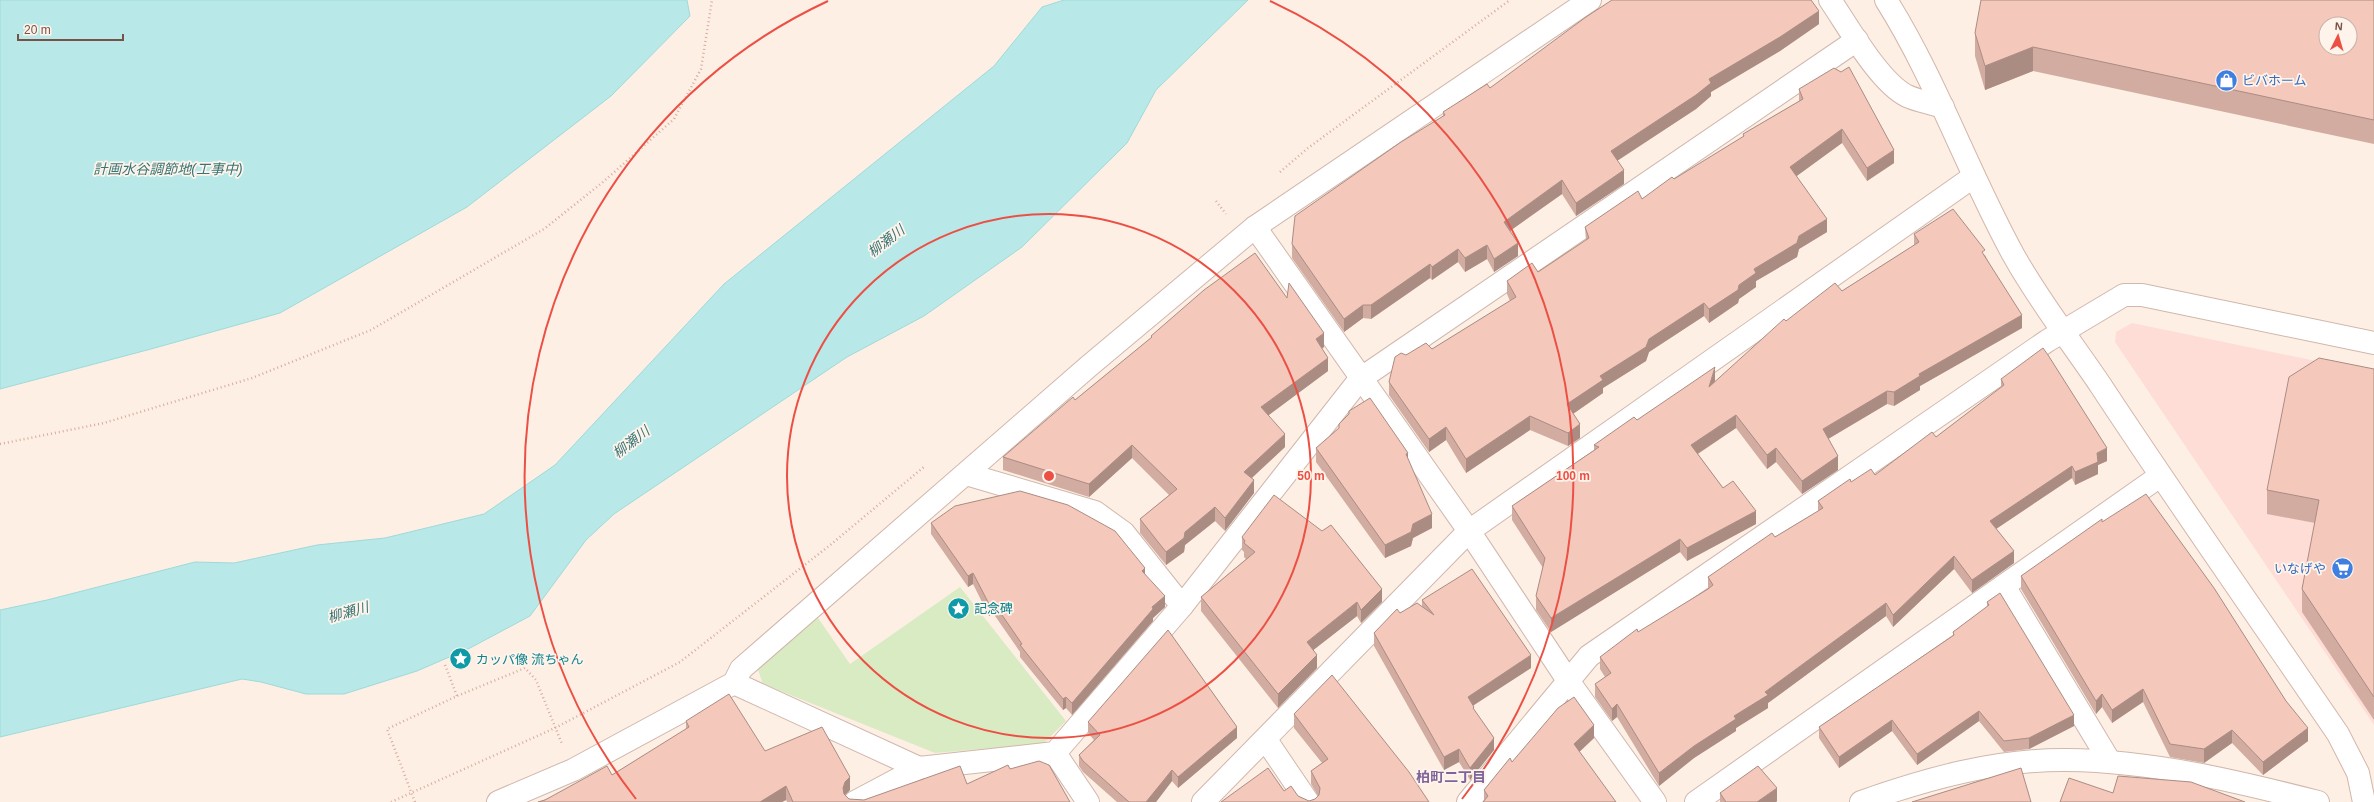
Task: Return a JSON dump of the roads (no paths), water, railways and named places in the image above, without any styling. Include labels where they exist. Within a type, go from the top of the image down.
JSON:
[{"type":"street","points":[[498,802],[573,770],[734,683],[741,669],[1089,366],[1255,227],[1590,0]]},
{"type":"street","points":[[1830,0],[1857,40],[1888,80],[1907,96],[1943,107]]},
{"type":"street","points":[[1886,0],[1904,29],[1943,107],[1973,177],[2015,258],[2160,476],[2338,734],[2358,774],[2364,802]]},
{"type":"street","points":[[855,802],[919,768],[1056,753],[1182,606],[1360,379],[1857,40]]},
{"type":"street","points":[[1203,802],[1266,740],[1469,531],[1973,177]]},
{"type":"street","points":[[1255,227],[1360,379],[1469,531],[1569,682],[1655,802]]},
{"type":"street","points":[[1468,802],[1589,656],[2064,330],[2124,295],[2142,295],[2374,343]]},
{"type":"street","points":[[966,474],[1095,512],[1124,533],[1182,606]]},
{"type":"street","points":[[1696,802],[2160,476]]},
{"type":"street","points":[[2004,586],[2110,762]]},
{"type":"street","points":[[734,683],[919,768]]},
{"type":"street","points":[[1266,740],[1308,802]]},
{"type":"street","points":[[1056,753],[1088,802]]},
{"type":"street","points":[[1861,802],[1910,785],[1966,771],[2027,762],[2066,760],[2110,762],[2242,782],[2318,802]]},
{"type":"water","name":"計画水谷調節地(工事中)","points":[[0,0],[687,0],[690,16],[611,96],[467,207],[280,313],[0,389]]},
{"type":"water","name":"柳瀬川","points":[[1064,0],[1248,0],[1156,90],[1127,143],[1022,247],[924,316],[847,357],[614,514],[586,540],[530,616],[470,648],[417,671],[344,694],[306,694],[261,682],[242,679],[0,737],[0,610],[47,600],[195,562],[234,563],[317,545],[385,538],[484,514],[555,465],[724,284],[994,66],[1042,7]]},
{"type":"place","name":"ビバホーム","points":[[2226,80]]},
{"type":"place","name":"いなげや","points":[[2342,568]]},
{"type":"place","name":"記念碑","points":[[958,608]]},
{"type":"place","name":"カッパ像 流ちゃん","points":[[460,659]]},
{"type":"district","name":"柏町二丁目","points":[[1451,777]]}]
